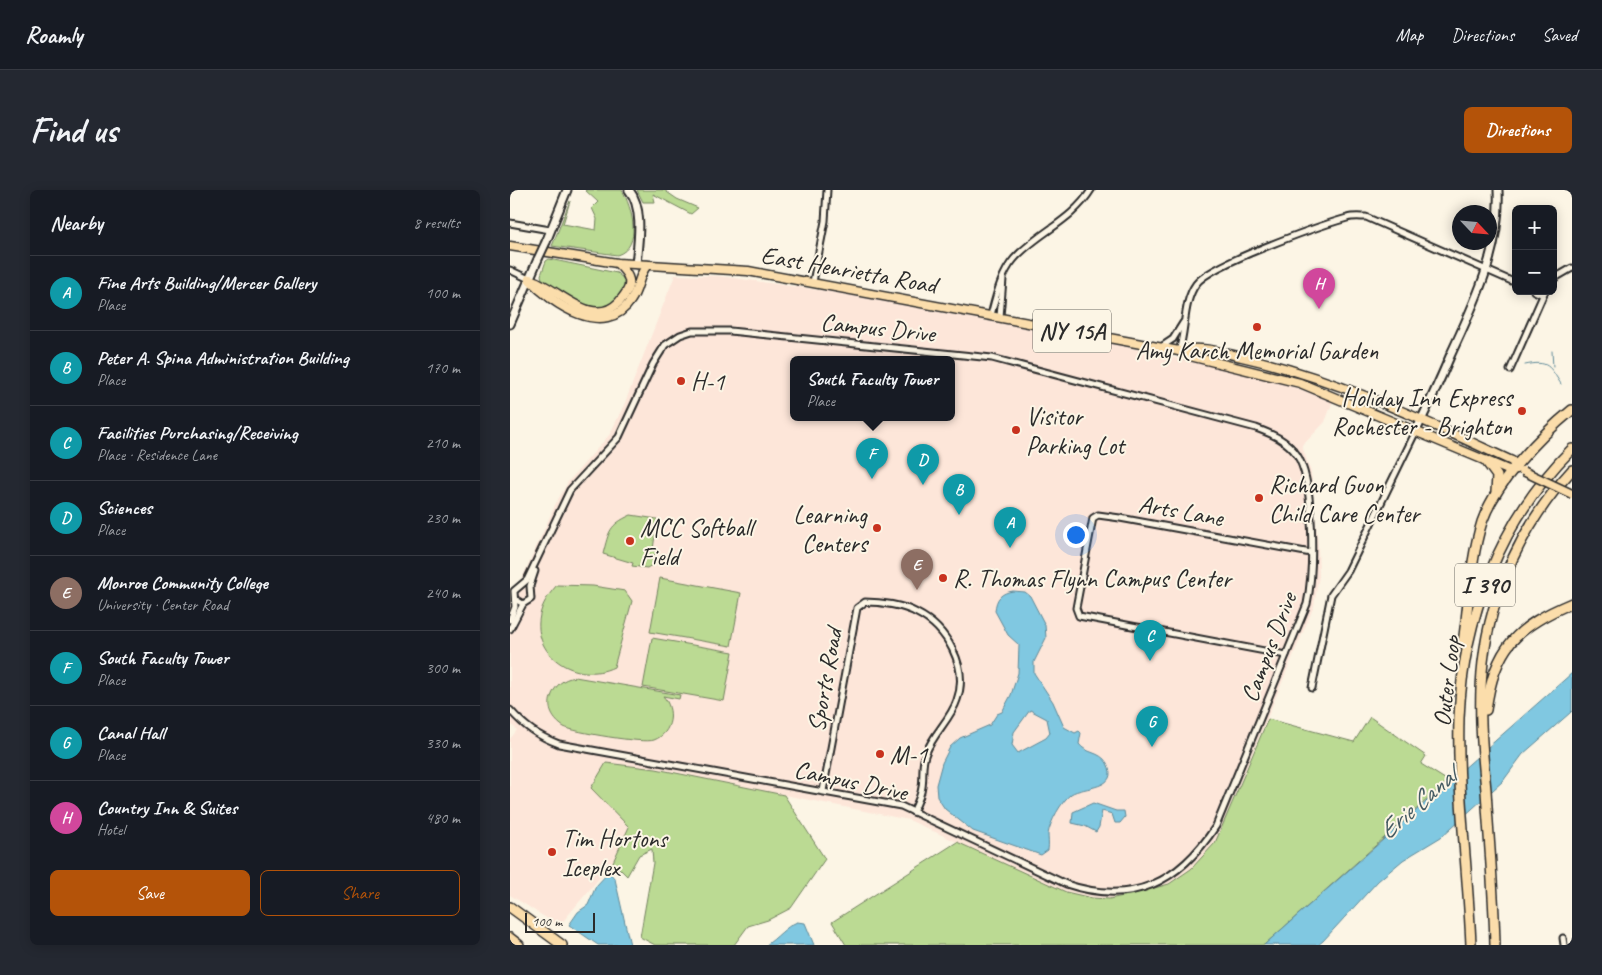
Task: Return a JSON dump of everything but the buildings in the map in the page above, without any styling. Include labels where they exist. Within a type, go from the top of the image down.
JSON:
[{"type":"highway","points":[[1491,502],[1519,470],[1541,439],[1572,410]]},
{"type":"highway","name":"Outer Loop","points":[[1470,945],[1469,892],[1459,744],[1460,703],[1467,652],[1477,610],[1488,577],[1502,545],[1523,508],[1543,480],[1572,449]]},
{"type":"highway","points":[[1459,744],[1458,703],[1461,659],[1478,540],[1498,482],[1496,474],[1486,461]]},
{"type":"highway","name":"Outer Loop","points":[[1483,724],[1482,669],[1491,620],[1507,571],[1526,533],[1549,497],[1572,470]]},
{"type":"highway","points":[[1526,533],[1551,499],[1572,476]]},
{"type":"highway","points":[[1495,945],[1483,755],[1483,724],[1488,694],[1494,672],[1509,644],[1534,621],[1572,603]]},
{"type":"highway","points":[[510,906],[562,945]]},
{"type":"highway","points":[[510,938],[518,945]]},
{"type":"main road","name":"East Henrietta Road","points":[[510,246],[617,263],[729,269],[813,282],[1178,351],[1190,356],[1300,383],[1508,470],[1519,470],[1572,494]]},
{"type":"main road","points":[[529,279],[542,282],[581,308],[603,311],[613,307],[626,292],[630,284],[626,272],[617,263]]},
{"type":"main road","points":[[529,279],[538,289],[578,315],[598,318],[621,310],[631,301],[641,274],[647,265]]},
{"type":"main road","name":"East Henrietta Road","points":[[1178,351],[1192,347],[1270,363],[1338,385],[1512,461],[1519,470]]},
{"type":"street","points":[[510,324],[567,190]]},
{"type":"street","points":[[629,190],[635,200],[638,218],[636,264]]},
{"type":"street","points":[[813,282],[825,221],[827,190]]},
{"type":"street","points":[[996,316],[1003,279],[1016,257],[1079,207],[1091,190]]},
{"type":"street","points":[[1312,688],[1331,595],[1348,571],[1421,421],[1472,310],[1487,270],[1496,234],[1498,190]]},
{"type":"street","points":[[1178,351],[1193,290],[1199,280],[1210,271],[1269,246],[1348,218],[1366,217],[1512,281]]},
{"type":"street","points":[[510,222],[550,230]]},
{"type":"street","points":[[1557,277],[1572,268]]},
{"type":"street","points":[[510,270],[529,279]]},
{"type":"street","points":[[1510,370],[1543,295]]},
{"type":"street","points":[[1160,347],[1174,339],[1187,313]]},
{"type":"street","name":"Campus Drive","points":[[510,710],[522,724],[537,736],[559,744],[901,806],[1066,884],[1081,889],[1108,894],[1151,886],[1183,867],[1200,850],[1216,826],[1307,604],[1311,585],[1311,552],[1305,472],[1296,454],[1288,445],[1278,437],[1256,428],[992,358],[706,330],[680,335],[665,345],[653,364],[619,437],[570,490],[527,580],[520,585]]},
{"type":"street","name":"Arts Lane","points":[[1286,655],[1084,618],[1076,612],[1076,608],[1093,518],[1098,515],[1311,552]]},
{"type":"street","name":"Campus Drive","points":[[530,589],[541,552]]},
{"type":"street","points":[[510,620],[515,607],[514,591],[520,585],[530,589],[531,599],[523,604],[510,629]]},
{"type":"street","points":[[515,599],[523,604]]},
{"type":"street","name":"Sports Road","points":[[823,791],[858,605],[865,602],[911,610],[923,616],[950,644],[958,662],[961,676],[958,697],[926,752],[921,794],[913,812]]},
{"type":"street","points":[[1563,938],[1564,945]]},
{"type":"shaded area","points":[[675,275],[719,276],[827,291],[1122,346],[1274,380],[1333,401],[1325,422],[1302,446],[1311,472],[1318,545],[1319,576],[1314,606],[1215,843],[1191,869],[1169,884],[1109,899],[1092,898],[1066,892],[909,820],[656,769],[613,862],[559,926],[510,895],[510,739],[517,730],[510,723],[510,605],[556,503],[568,482],[610,434],[624,405]]},
{"type":"green space","points":[[585,190],[622,190],[629,206],[633,226],[633,235],[625,251],[617,255],[552,246],[570,201],[563,224],[596,230],[597,219],[592,208],[598,202]]},
{"type":"green space","points":[[637,190],[664,190],[677,199],[698,208],[691,214],[653,194],[655,202],[643,202]]},
{"type":"green space","points":[[549,259],[617,273],[625,280],[624,289],[615,301],[606,307],[597,309],[587,308],[577,304],[542,279],[541,275],[546,261]]},
{"type":"green space","name":"MCC Softball Field","points":[[631,515],[657,519],[653,550],[656,551],[652,565],[647,568],[632,566],[633,563],[603,554],[611,530],[618,522]]},
{"type":"green space","points":[[660,578],[741,593],[731,646],[650,632]]},
{"type":"green space","points":[[557,585],[593,586],[625,591],[632,601],[614,667],[600,672],[585,672],[571,669],[549,653],[542,641],[539,627],[542,607],[547,597]]},
{"type":"green space","points":[[652,638],[733,652],[724,701],[643,687]]},
{"type":"green space","points":[[575,677],[680,695],[679,699],[663,696],[669,707],[670,720],[665,732],[654,740],[624,739],[594,734],[564,727],[554,718],[550,710],[551,697],[557,686],[567,679]]},
{"type":"green space","points":[[1370,717],[1426,756],[1421,764],[1448,781],[1264,945],[846,945],[832,922],[957,842],[1066,892],[1092,898],[1109,899],[1169,884],[1191,869],[1215,843],[1268,719],[1354,742]]},
{"type":"green space","points":[[606,763],[656,769],[784,795],[825,859],[791,908],[768,920],[748,926],[734,945],[655,945],[640,937],[653,863],[652,849],[639,855],[627,876],[613,862],[629,827],[591,788]]},
{"type":"water","points":[[1009,592],[1025,592],[1030,596],[1045,625],[1046,638],[1034,662],[1034,673],[1053,702],[1064,727],[1075,733],[1079,731],[1081,733],[1079,744],[1085,750],[1101,756],[1107,763],[1110,772],[1109,778],[1105,783],[1077,791],[1063,802],[1056,812],[1049,829],[1048,850],[1041,855],[973,831],[945,809],[937,797],[936,785],[942,763],[950,747],[960,738],[990,725],[997,714],[1002,712],[1011,695],[1018,673],[1019,645],[1008,635],[995,611],[998,599]],"holes":[[[1030,710],[1047,719],[1050,733],[1046,738],[1018,753],[1012,745],[1014,732]]]},
{"type":"water","points":[[1572,673],[1572,711],[1523,754],[1503,781],[1441,837],[1403,860],[1378,881],[1318,945],[1264,945]]},
{"type":"water","points":[[1093,803],[1116,811],[1124,811],[1125,817],[1120,823],[1115,823],[1112,814],[1102,811],[1099,827],[1096,832],[1085,826],[1072,823],[1073,812]]},
{"type":"water","points":[[609,872],[615,879],[630,945],[598,945],[569,925],[578,912],[588,905],[596,886]]},
{"type":"water","points":[[797,922],[805,923],[814,945],[766,945],[789,927]]},
{"type":"waterway","points":[[1552,351],[1553,367]]},
{"type":"waterway","points":[[1525,365],[1539,363],[1548,366],[1561,384]]},
{"type":"place","name":"Country Inn & Suites","points":[[1319,309]]},
{"type":"place","name":"Amy Karch Memorial Garden","points":[[1257,327]]},
{"type":"place","name":"H-1","points":[[681,381]]},
{"type":"place","name":"Holiday Inn Express Rochester - Brighton","points":[[1522,411]]},
{"type":"place","name":"Visitor Parking Lot","points":[[1016,430]]},
{"type":"place","name":"South Faculty Tower","points":[[872,479]]},
{"type":"place","name":"Sciences","points":[[923,485]]},
{"type":"place","name":"Richard Guon Child Care Center","points":[[1259,498]]},
{"type":"place","name":"Peter A. Spina Administration Building","points":[[959,515]]},
{"type":"place","name":"Learning Centers","points":[[877,528]]},
{"type":"place","name":"MCC Softball Field","points":[[630,541]]},
{"type":"place","name":"Fine Arts Building/Mercer Gallery","points":[[1010,548]]},
{"type":"place","name":"R. Thomas Flynn Campus Center","points":[[943,578]]},
{"type":"place","name":"Monroe Community College","points":[[917,590]]},
{"type":"place","name":"Facilities Purchasing/Receiving","points":[[1150,661]]},
{"type":"place","name":"Canal Hall","points":[[1152,747]]},
{"type":"place","name":"M-1","points":[[880,754]]},
{"type":"place","name":"Tim Hortons Iceplex","points":[[552,852]]},
{"type":"water label","name":"Erie Canal","points":[[1417,803]]}]
